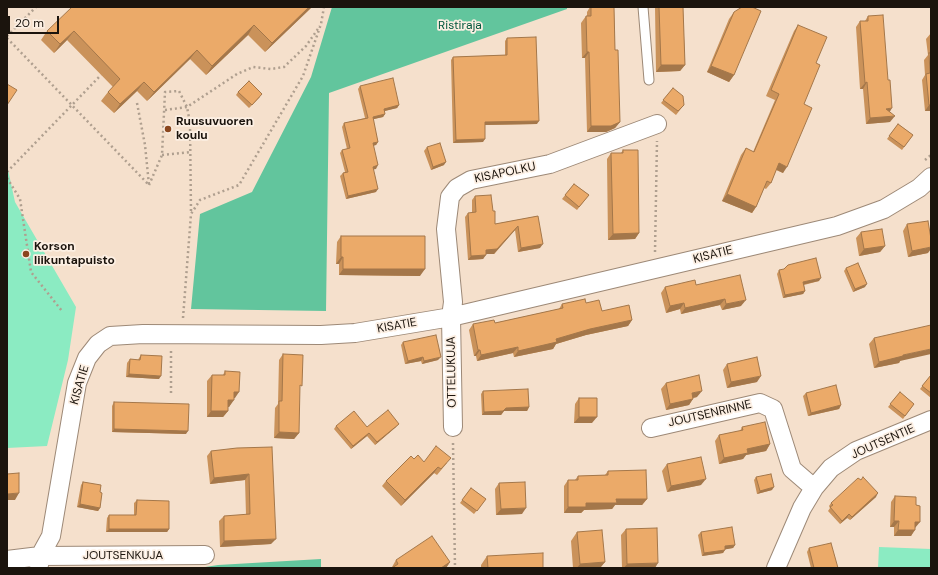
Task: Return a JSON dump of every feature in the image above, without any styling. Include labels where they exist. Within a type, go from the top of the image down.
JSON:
[{"type":"street","name":"KISAPOLKU","points":[[451,317],[453,302],[446,229],[450,197],[457,188],[471,180],[550,164],[657,124]]},
{"type":"street","name":"KISATIE","points":[[40,562],[52,536],[77,383],[87,358],[98,344],[110,336],[143,334],[341,334],[451,317],[837,226],[884,209],[919,188],[931,177]]},
{"type":"street","name":"OTTELUKUJA","points":[[451,317],[453,427]]},
{"type":"street","name":"JOUTSENRINNE","points":[[651,428],[760,403],[773,409],[792,469],[814,488]]},
{"type":"street","name":"JOUTSENTIE","points":[[776,568],[802,508],[814,488],[831,468],[856,452],[931,420]]},
{"type":"street","name":"JOUTSENKUJA","points":[[40,562],[205,556]]},
{"type":"street","points":[[7,560],[40,562]]},
{"type":"lane","points":[[643,7],[649,80]]},
{"type":"path","points":[[36,7],[7,37],[149,185]]},
{"type":"path","points":[[191,214],[200,200],[239,185],[303,76],[321,24],[324,7]]},
{"type":"path","points":[[165,110],[187,107],[237,74],[253,67],[271,69],[284,66],[306,46],[321,24]]},
{"type":"path","points":[[7,172],[101,75]]},
{"type":"path","points":[[149,185],[162,155],[165,92],[179,91],[187,107],[190,123],[191,152],[191,214],[183,334]]},
{"type":"path","points":[[137,103],[145,145],[149,185]]},
{"type":"path","points":[[655,255],[657,124]]},
{"type":"path","points":[[162,155],[191,152]]},
{"type":"path","points":[[7,178],[20,199],[32,272],[62,312]]},
{"type":"path","points":[[171,347],[171,395]]},
{"type":"path","points":[[453,427],[455,568]]},
{"type":"green space","name":"Ristiraja","points":[[332,7],[567,7],[567,9],[329,93],[326,311],[191,309],[200,214],[252,192],[311,77]]},
{"type":"green space","name":"Korson liikuntapuisto","points":[[7,165],[15,202],[76,307],[68,360],[47,446],[7,448]]},
{"type":"green space","points":[[879,547],[931,549],[931,568],[878,568]]},
{"type":"green space","points":[[321,559],[321,568],[199,568],[218,565]]},
{"type":"building","points":[[72,7],[309,7],[272,43],[254,25],[212,66],[197,50],[154,92],[144,82],[120,104],[108,92],[120,79],[74,31],[60,44],[47,31]]},
{"type":"building","points":[[591,7],[614,7],[615,50],[618,50],[620,122],[611,126],[591,126],[589,52],[587,52],[586,16],[591,16]]},
{"type":"building","points":[[659,7],[683,7],[685,65],[661,65]]},
{"type":"building","points":[[742,7],[752,7],[761,11],[734,75],[711,66],[734,12]]},
{"type":"building","points":[[883,15],[888,80],[890,80],[892,108],[886,109],[895,116],[870,118],[867,82],[865,83],[860,21],[868,21],[868,16]]},
{"type":"building","points":[[798,25],[827,37],[816,63],[820,65],[804,104],[812,108],[787,167],[779,163],[771,183],[767,181],[756,207],[727,194],[746,148],[754,152],[779,94],[771,90]]},
{"type":"building","points":[[536,37],[539,121],[485,122],[485,139],[456,140],[453,57],[507,55],[507,38]]},
{"type":"building","points":[[929,53],[931,53],[931,105],[929,105],[926,74],[930,73]]},
{"type":"building","points":[[393,78],[399,105],[384,109],[385,114],[373,117],[378,142],[373,143],[378,165],[373,167],[378,189],[348,196],[343,173],[348,172],[342,150],[350,148],[344,123],[368,118],[360,86]]},
{"type":"building","points":[[249,81],[262,94],[252,105],[238,92]]},
{"type":"building","points":[[7,84],[17,90],[7,105]]},
{"type":"building","points":[[673,88],[683,96],[684,105],[678,111],[663,100]]},
{"type":"building","points":[[898,124],[913,135],[904,147],[889,136]]},
{"type":"building","points":[[440,143],[446,162],[433,167],[427,147]]},
{"type":"building","points":[[623,150],[638,150],[639,233],[613,234],[611,153],[623,153]]},
{"type":"building","points":[[574,184],[589,195],[579,207],[565,195]]},
{"type":"building","points":[[491,195],[493,211],[495,211],[495,224],[538,216],[543,244],[521,248],[518,226],[497,249],[486,250],[486,255],[471,256],[468,213],[476,212],[475,196]]},
{"type":"building","points":[[928,221],[931,247],[912,251],[907,224]]},
{"type":"building","points":[[882,229],[885,246],[864,249],[861,232]]},
{"type":"building","points":[[341,236],[425,236],[425,269],[343,269],[343,257],[341,257]]},
{"type":"building","points":[[816,258],[821,278],[803,282],[805,291],[785,295],[779,270],[784,269],[788,265]]},
{"type":"building","points":[[858,263],[867,284],[855,289],[846,268]]},
{"type":"building","points":[[740,275],[746,300],[726,304],[725,299],[685,308],[684,303],[670,306],[665,287],[695,280],[696,285]]},
{"type":"building","points":[[585,299],[586,303],[599,300],[602,311],[629,305],[632,320],[590,329],[556,339],[557,342],[518,351],[518,347],[481,355],[480,350],[478,350],[473,324],[494,320],[495,323],[563,308],[562,304]]},
{"type":"building","points":[[931,325],[931,349],[879,362],[874,338]]},
{"type":"building","points":[[436,335],[441,357],[424,361],[423,357],[408,361],[403,342]]},
{"type":"building","points":[[283,354],[303,355],[302,386],[300,385],[299,433],[279,432],[279,401],[282,401]]},
{"type":"building","points":[[141,355],[162,356],[161,376],[129,374],[130,359],[140,360]]},
{"type":"building","points":[[757,357],[761,376],[731,382],[727,364]]},
{"type":"building","points":[[225,371],[240,372],[239,392],[234,392],[234,400],[228,400],[228,411],[211,411],[212,375],[225,375]]},
{"type":"building","points":[[699,375],[702,391],[692,393],[693,399],[670,404],[666,383]]},
{"type":"building","points":[[931,375],[931,393],[922,386]]},
{"type":"building","points":[[836,385],[841,405],[811,413],[806,393]]},
{"type":"building","points":[[528,389],[529,407],[506,408],[503,411],[484,412],[483,391]]},
{"type":"building","points":[[900,392],[914,404],[905,416],[890,404]]},
{"type":"building","points":[[579,398],[597,398],[597,417],[579,417]]},
{"type":"building","points":[[114,402],[189,404],[188,431],[114,429]]},
{"type":"building","points":[[388,410],[399,424],[377,442],[369,433],[353,446],[336,426],[354,411],[367,427]]},
{"type":"building","points":[[765,422],[770,444],[747,449],[748,453],[724,458],[719,435],[743,430],[742,427]]},
{"type":"building","points":[[436,446],[451,458],[441,469],[438,467],[405,500],[386,481],[411,456],[414,459],[418,455],[424,462]]},
{"type":"building","points":[[272,447],[276,539],[224,541],[224,516],[250,514],[249,474],[214,478],[211,451],[237,448]]},
{"type":"building","points":[[701,457],[706,479],[671,486],[667,464]]},
{"type":"building","points":[[646,470],[647,499],[616,499],[617,503],[586,503],[586,507],[568,507],[568,480],[578,480],[578,476],[608,475],[608,471]]},
{"type":"building","points":[[19,473],[19,493],[7,494],[7,474]]},
{"type":"building","points":[[771,474],[774,487],[760,491],[756,477]]},
{"type":"building","points":[[863,477],[878,493],[852,517],[849,514],[842,521],[830,507],[833,505],[831,503],[858,478],[861,480]]},
{"type":"building","points":[[83,482],[101,485],[100,492],[102,493],[100,508],[80,504]]},
{"type":"building","points":[[525,482],[526,508],[501,509],[499,483]]},
{"type":"building","points":[[471,488],[486,499],[477,511],[462,500]]},
{"type":"building","points":[[895,496],[916,497],[916,505],[920,506],[920,522],[915,522],[915,530],[898,530],[899,521],[894,521]]},
{"type":"building","points":[[137,500],[169,501],[169,529],[109,529],[109,515],[136,515]]},
{"type":"building","points":[[732,527],[735,545],[725,546],[725,550],[704,553],[701,532]]},
{"type":"building","points":[[657,528],[658,563],[627,564],[626,529]]},
{"type":"building","points":[[602,530],[605,562],[580,564],[577,532]]},
{"type":"building","points":[[432,536],[450,562],[441,568],[392,568],[398,564],[396,560]]},
{"type":"building","points":[[831,543],[838,568],[814,568],[809,548]]},
{"type":"building","points":[[543,553],[543,568],[488,568],[487,556]]},
{"type":"place","name":"Ruusuvuoren koulu","points":[[168,129]]},
{"type":"place","name":"Korson liikuntapuisto","points":[[26,254]]}]
